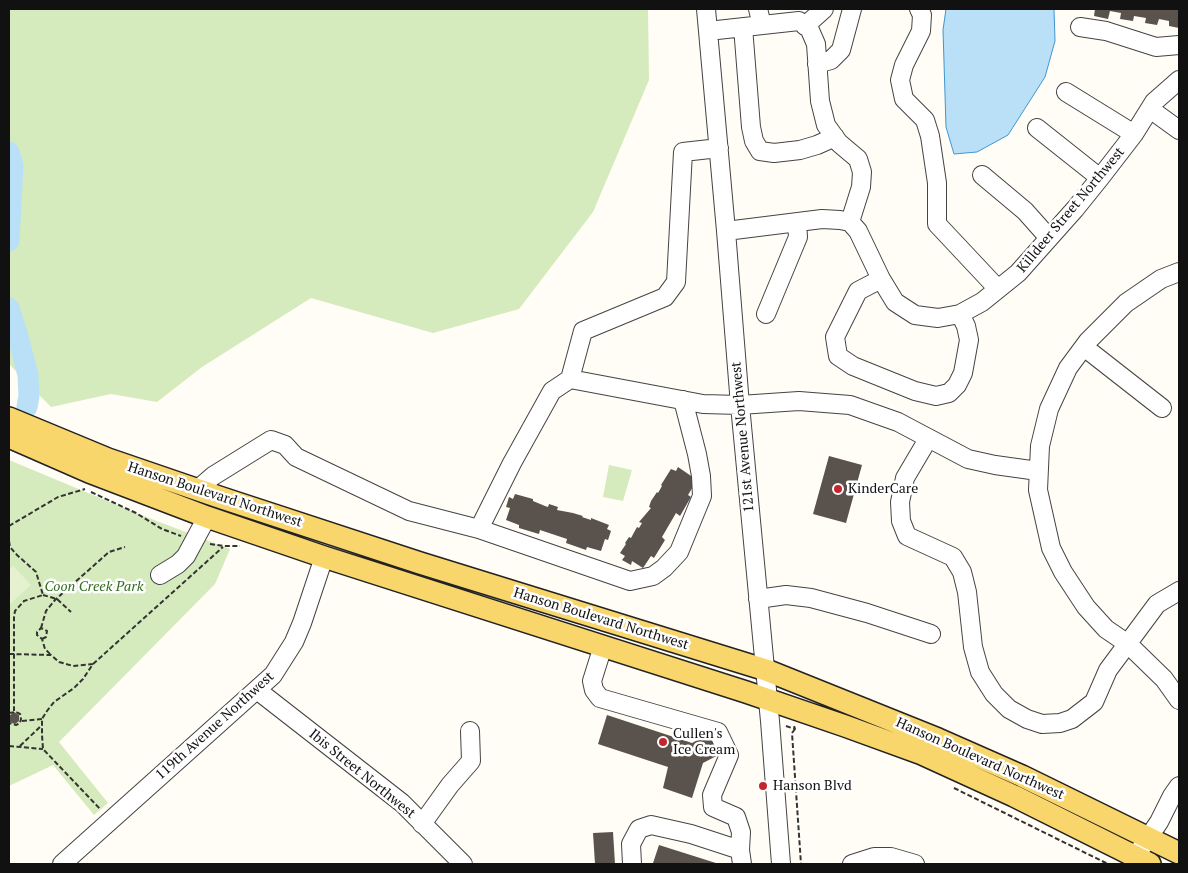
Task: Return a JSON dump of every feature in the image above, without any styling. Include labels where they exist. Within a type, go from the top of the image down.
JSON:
[{"type":"main road","name":"Hanson Boulevard Northwest","points":[[9,418],[108,459],[198,490],[455,574],[766,670],[1022,776],[1179,853]]},
{"type":"main road","name":"Hanson Boulevard Northwest","points":[[9,437],[89,472],[207,517],[324,557],[768,699],[922,754],[1014,796],[1142,861]]},
{"type":"main road","points":[[207,517],[218,507],[225,507],[434,576],[455,574]]},
{"type":"street","name":"121st Avenue Northwest","points":[[706,9],[740,405],[766,670],[781,864]]},
{"type":"street","points":[[806,26],[824,9]]},
{"type":"street","points":[[818,64],[831,60],[841,50],[852,9]]},
{"type":"street","points":[[919,9],[922,15],[921,31],[904,65],[900,80],[904,99],[925,120],[930,136],[937,183],[937,224],[998,289]]},
{"type":"street","points":[[708,31],[743,27],[760,17],[799,21],[809,28],[816,44],[820,102],[826,125],[835,137],[858,159],[862,172],[860,187],[850,222],[822,220],[726,230]]},
{"type":"street","points":[[743,27],[751,127],[754,141],[760,152],[774,153],[800,150],[835,137]]},
{"type":"street","points":[[1080,27],[1106,31],[1156,47],[1179,45]]},
{"type":"street","name":"Killdeer Street Northwest","points":[[850,222],[858,231],[881,279],[895,302],[916,315],[938,318],[960,314],[982,302],[1018,273],[1100,178],[1134,134],[1154,102],[1179,80]]},
{"type":"street","points":[[1066,92],[1134,134]]},
{"type":"street","points":[[1150,109],[1179,130]]},
{"type":"street","points":[[1037,128],[1100,178]]},
{"type":"street","points":[[479,529],[512,463],[552,391],[570,379],[584,331],[665,297],[676,282],[683,152],[718,148]]},
{"type":"street","points":[[982,176],[1025,211],[1049,238]]},
{"type":"street","points":[[766,314],[798,237],[797,222]]},
{"type":"street","points":[[1179,272],[1161,279],[1126,302],[1084,347],[1068,368],[1049,409],[1040,446],[1038,471],[1038,490],[1044,522],[1051,548],[1063,572],[1092,614],[1106,629],[1128,644],[1164,679],[1179,700]]},
{"type":"street","points":[[881,279],[858,291],[834,337],[838,356],[853,366],[915,391],[936,396],[949,393],[957,385],[963,373],[969,340],[966,326],[960,314]]},
{"type":"street","points":[[1084,347],[1162,408]]},
{"type":"street","points":[[570,379],[703,404],[740,405],[799,401],[832,402],[850,405],[898,422],[968,459],[995,466],[1038,471]]},
{"type":"street","points":[[198,490],[213,476],[271,440],[286,446],[296,457],[409,511],[479,529],[630,581],[653,576],[664,568],[679,552],[702,496],[698,454],[683,400]]},
{"type":"street","points":[[928,439],[905,478],[900,502],[901,522],[907,536],[953,557],[962,572],[967,592],[972,647],[980,672],[994,694],[1008,709],[1042,724],[1060,723],[1072,718],[1094,702],[1108,670],[1157,604],[1179,591]]},
{"type":"street","points":[[160,575],[178,564],[186,556],[207,517]]},
{"type":"street","name":"119th Avenue Northwest","points":[[62,864],[273,675],[294,642],[324,557]]},
{"type":"street","points":[[758,599],[786,595],[811,598],[867,613],[932,634]]},
{"type":"street","points":[[603,646],[592,681],[594,690],[600,698],[718,732],[729,755],[712,796],[713,807],[736,817],[741,832],[741,857],[691,834],[651,825],[639,829],[631,844],[632,864]]},
{"type":"street","name":"Ibis Street Northwest","points":[[257,690],[402,803],[463,864]]},
{"type":"street","points":[[422,824],[450,785],[471,761],[470,731]]},
{"type":"street","points":[[1142,861],[1148,837],[1159,822],[1179,786]]},
{"type":"street","points":[[852,864],[891,857],[915,864]]},
{"type":"path","points":[[9,526],[58,497],[86,489]]},
{"type":"path","points":[[9,541],[10,547],[36,572],[43,595]]},
{"type":"path","points":[[93,664],[65,664],[51,656],[45,649],[42,639],[38,638],[37,632],[41,628],[46,611],[57,599],[109,552],[125,546]]},
{"type":"path","points":[[110,820],[43,749],[42,719],[54,702],[74,688],[93,664],[224,546]]},
{"type":"path","points":[[14,711],[13,628],[15,611],[24,601],[43,595],[57,599],[71,612]]},
{"type":"path","points":[[41,628],[47,631],[46,638],[42,639]]},
{"type":"path","points":[[9,654],[51,656]]},
{"type":"path","points":[[9,713],[14,711],[20,714],[21,721]]},
{"type":"path","points":[[9,724],[16,725],[21,721],[42,719]]},
{"type":"path","points":[[20,747],[42,724]]},
{"type":"path","points":[[798,726],[792,733],[801,864]]},
{"type":"path","points":[[10,745],[43,749]]},
{"type":"path","points":[[950,786],[1108,864]]},
{"type":"green space","points":[[9,9],[648,9],[649,80],[593,212],[519,309],[433,333],[311,298],[202,367],[157,402],[111,394],[51,407],[9,364]]},
{"type":"green space","name":"Coon Creek Park","points":[[9,460],[136,513],[230,549],[215,584],[59,742],[108,803],[94,815],[53,765],[9,786]]},
{"type":"green space","points":[[609,465],[632,470],[623,501],[603,497]]},
{"type":"green space","points":[[13,566],[31,585],[9,605],[9,569]]},
{"type":"water","points":[[946,9],[1054,9],[1055,41],[1045,77],[1008,135],[977,152],[954,154],[946,127],[943,30]]},
{"type":"building","points":[[1095,9],[1179,9],[1179,28],[1169,26],[1169,21],[1159,19],[1157,25],[1145,23],[1146,18],[1134,16],[1133,21],[1120,19],[1121,13],[1110,11],[1108,19],[1094,16]]},
{"type":"building","name":"KinderCare","points":[[829,456],[862,465],[846,523],[813,514]]},
{"type":"building","points":[[678,467],[697,480],[688,495],[691,497],[680,516],[676,513],[662,537],[665,540],[654,558],[651,556],[643,568],[632,561],[631,565],[622,560],[625,556],[620,553],[629,537],[631,538],[637,527],[639,528],[642,523],[639,522],[651,508],[649,507],[651,501],[658,493],[671,469],[676,471]]},
{"type":"building","points":[[515,494],[533,499],[533,501],[548,507],[549,504],[558,507],[557,510],[573,513],[591,520],[591,518],[609,525],[607,529],[611,531],[608,540],[605,539],[601,551],[587,547],[586,550],[566,543],[567,539],[540,530],[539,534],[519,528],[519,525],[506,520],[510,508],[506,507],[509,497],[513,499]]},
{"type":"building","points":[[14,712],[19,715],[19,721],[15,724],[9,722],[9,716]]},
{"type":"building","points":[[607,715],[692,743],[714,731],[724,752],[703,763],[692,798],[663,788],[668,767],[598,744]]},
{"type":"building","points":[[613,832],[615,864],[595,864],[593,833]]},
{"type":"building","points":[[659,845],[719,864],[653,863]]},
{"type":"waterway","points":[[9,152],[13,166],[9,241]]},
{"type":"waterway","points":[[9,308],[28,375],[29,396],[27,407]]},
{"type":"place","name":"KinderCare","points":[[838,489]]},
{"type":"place","name":"Cullen's Ice Cream","points":[[663,742]]},
{"type":"place","name":"Hanson Blvd","points":[[763,786]]}]
